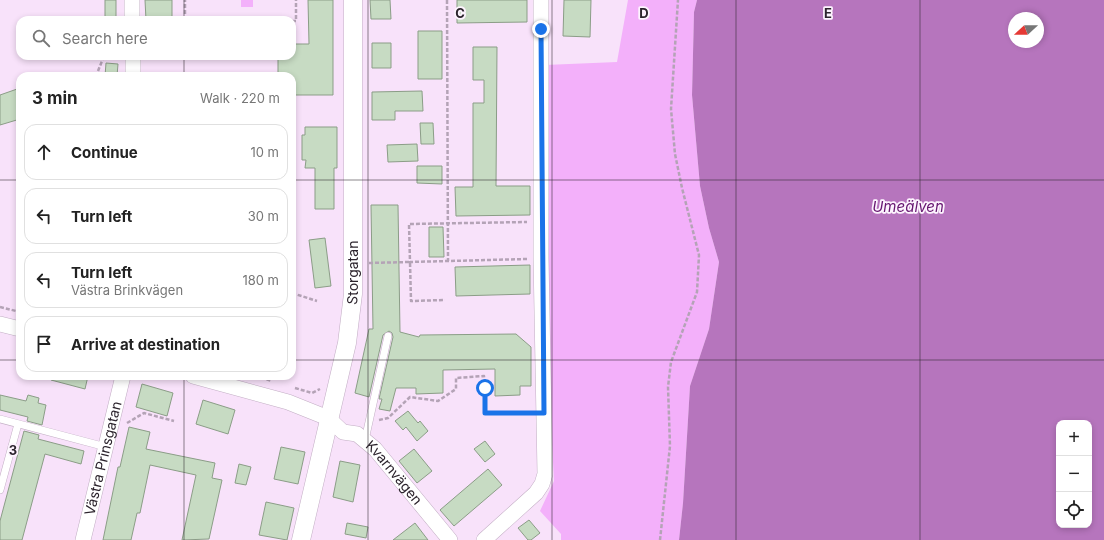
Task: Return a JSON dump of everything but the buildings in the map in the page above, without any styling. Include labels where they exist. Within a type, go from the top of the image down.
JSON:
[{"type":"street","points":[[132,0],[132,16]]},
{"type":"street","name":"Storgatan","points":[[301,540],[328,418],[347,343],[353,294],[353,0]]},
{"type":"street","points":[[484,540],[533,497],[542,484],[545,474],[541,258],[541,0]]},
{"type":"street","points":[[133,60],[133,72]]},
{"type":"street","points":[[0,324],[16,328]]},
{"type":"street","name":"Västra Prinsgatan","points":[[83,540],[122,380]]},
{"type":"street","points":[[219,380],[288,402],[328,418]]},
{"type":"street","name":"Kvarnvägen","points":[[328,418],[343,432],[357,434],[365,440],[450,540]]},
{"type":"lane","points":[[365,440],[388,336]]},
{"type":"lane","points":[[0,419],[106,446]]},
{"type":"lane","points":[[0,490],[18,424]]},
{"type":"path","points":[[185,0],[185,16]]},
{"type":"path","points":[[296,0],[296,16]]},
{"type":"path","points":[[447,0],[448,261]]},
{"type":"path","points":[[660,540],[670,446],[668,386],[671,362],[698,292],[699,255],[682,188],[676,154],[671,109],[678,0]]},
{"type":"path","points":[[98,71],[102,60]]},
{"type":"path","points":[[445,300],[411,301],[409,224],[542,222]]},
{"type":"path","points":[[366,263],[541,258]]},
{"type":"path","points":[[296,294],[317,300]]},
{"type":"path","points":[[0,307],[16,311]]},
{"type":"path","points":[[369,422],[388,418],[410,396],[438,401],[456,389],[456,378],[484,376],[485,413],[544,413]]},
{"type":"path","points":[[269,380],[276,382]]},
{"type":"path","points":[[290,386],[312,393],[323,386]]},
{"type":"path","points":[[126,425],[129,421],[144,413],[174,421]]},
{"type":"shaded area","points":[[241,0],[253,0],[253,7],[241,7]]},
{"type":"shaded area","points":[[628,0],[697,0],[694,12],[692,95],[700,186],[709,228],[719,262],[709,329],[690,386],[683,503],[679,540],[561,540],[561,534],[540,511],[554,481],[550,407],[545,65],[617,62]]},
{"type":"water","name":"Umeälven","points":[[697,0],[1104,0],[1104,540],[679,540],[683,503],[690,386],[709,329],[719,262],[709,228],[700,186],[692,95],[694,12]]},
{"type":"route","points":[[485,388],[485,413],[544,413],[541,258],[541,29]]}]
